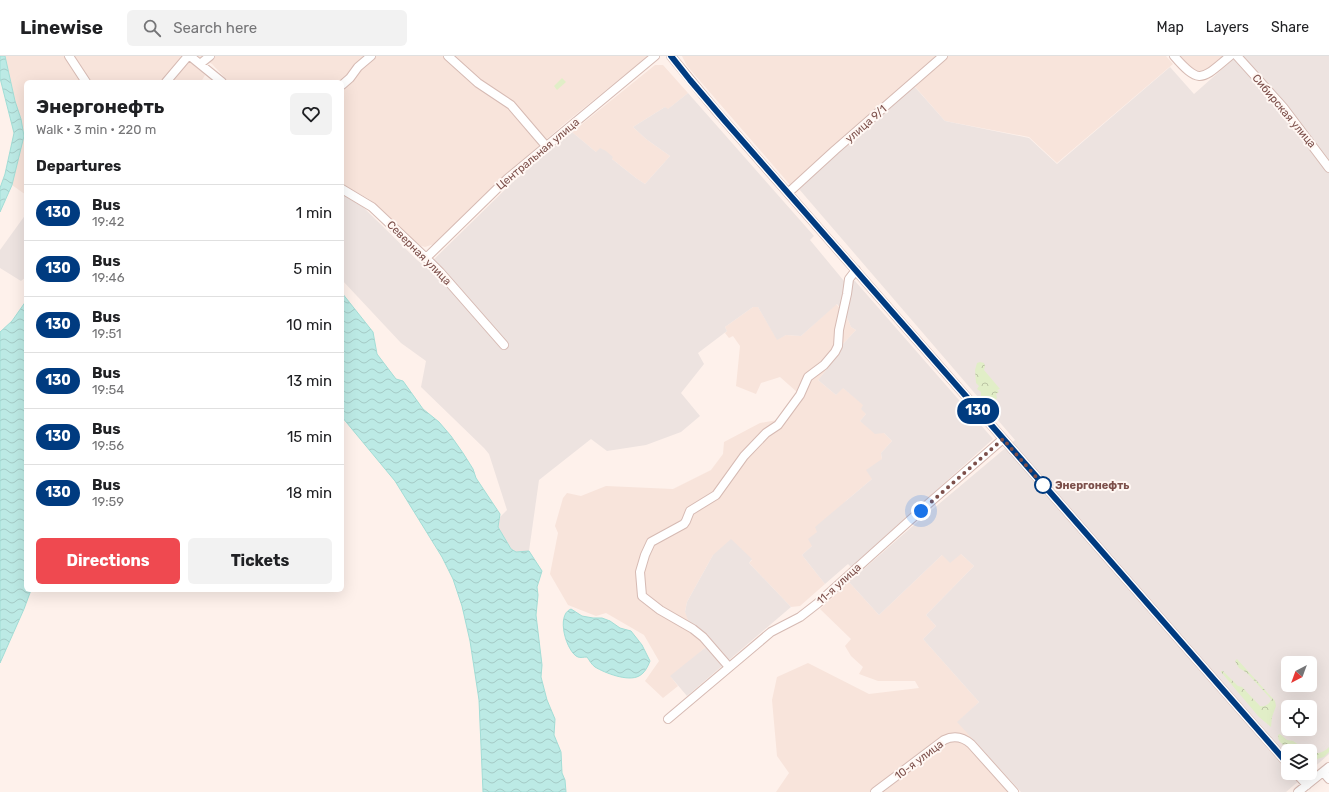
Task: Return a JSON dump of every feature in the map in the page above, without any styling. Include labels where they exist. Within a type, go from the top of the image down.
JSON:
[{"type":"street","points":[[69,56],[85,80]]},
{"type":"street","points":[[168,80],[189,56],[220,80]]},
{"type":"street","points":[[200,64],[210,56]]},
{"type":"street","points":[[344,84],[358,67],[371,56]]},
{"type":"street","points":[[448,56],[478,83],[511,105],[546,146]]},
{"type":"street","name":"Центральная улица","points":[[426,258],[507,179],[655,56]]},
{"type":"street","points":[[671,56],[694,86],[1281,756]]},
{"type":"street","name":"улица 9/1","points":[[788,193],[943,56]]},
{"type":"street","points":[[1174,56],[1192,75],[1202,76],[1210,72],[1230,56]]},
{"type":"street","name":"Сибирская улица","points":[[1237,56],[1283,107],[1329,168]]},
{"type":"street","name":"Северная улица","points":[[344,190],[372,207],[426,258],[504,345]]},
{"type":"street","points":[[729,667],[703,637],[693,629],[660,610],[642,596],[640,572],[645,555],[652,542],[684,524],[690,511],[719,492],[744,456],[766,432],[778,425],[800,396],[808,377],[824,365],[835,352],[838,346],[839,330],[849,279],[856,270]]},
{"type":"street","name":"11-я улица","points":[[668,719],[771,632],[800,617],[818,603],[1003,439]]},
{"type":"street","name":"10-я улица","points":[[875,792],[944,740],[957,736],[968,740],[1014,792]]},
{"type":"street","points":[[1298,792],[1326,769],[1329,779]]},
{"type":"street","points":[[1302,780],[1307,785]]},
{"type":"shaded area","points":[[5,56],[183,56],[205,75],[202,80],[24,80],[24,194],[12,185],[18,160],[21,119],[15,101]]},
{"type":"shaded area","points":[[198,56],[648,56],[564,124],[499,181],[434,244],[425,247],[415,244],[381,209],[369,199],[344,185],[344,80],[227,80],[212,64]]},
{"type":"shaded area","points":[[682,56],[1166,56],[1173,64],[1057,163],[1029,137],[945,121],[910,81],[791,186],[687,66]]},
{"type":"shaded area","points":[[1180,56],[1223,56],[1208,69],[1200,71],[1191,69]]},
{"type":"shaded area","points":[[1237,56],[1329,56],[1329,754],[1317,765],[1317,744],[1281,744],[1281,780],[1300,780],[1286,792],[1021,792],[957,722],[979,702],[923,639],[936,626],[926,615],[974,566],[961,554],[950,563],[942,555],[879,615],[849,582],[1015,440],[799,189],[914,86],[945,121],[1029,138],[1057,164],[1170,67],[1194,94]]},
{"type":"shaded area","points":[[655,65],[663,65],[688,93],[667,110],[665,107],[633,127],[646,139],[670,156],[645,184],[605,152],[596,152],[572,132]]},
{"type":"shaded area","points":[[688,93],[814,236],[810,240],[844,281],[855,281],[993,439],[851,567],[848,564],[825,584],[802,555],[812,546],[808,539],[817,532],[815,527],[872,479],[866,470],[882,459],[881,453],[892,441],[884,433],[875,434],[860,421],[866,414],[861,409],[863,405],[843,388],[836,395],[818,380],[840,353],[842,345],[856,330],[851,327],[846,315],[837,304],[801,336],[786,335],[777,340],[758,307],[753,307],[725,327],[727,331],[698,353],[704,364],[681,393],[700,416],[681,432],[646,445],[607,451],[591,439],[539,480],[529,551],[516,552],[511,549],[498,527],[500,517],[507,510],[489,454],[421,387],[426,361],[401,343],[344,282],[344,195],[359,203],[426,267],[520,175],[572,132],[596,152],[600,148],[606,151],[613,157],[612,159],[645,184],[670,156],[646,139],[633,127],[665,107],[668,109]]},
{"type":"shaded area","points":[[24,217],[24,279],[21,281],[0,268],[0,250]]},
{"type":"shaded area","points":[[836,304],[846,315],[851,327],[856,330],[842,345],[840,353],[818,380],[836,395],[842,387],[864,405],[866,414],[860,421],[884,433],[892,441],[881,453],[882,459],[872,479],[847,500],[817,532],[812,546],[802,555],[825,584],[800,606],[791,607],[749,563],[752,560],[713,555],[687,602],[685,612],[706,647],[671,677],[678,686],[663,698],[645,681],[659,661],[644,635],[606,613],[596,616],[568,605],[550,574],[558,533],[555,526],[563,498],[567,493],[581,496],[606,486],[673,489],[711,470],[723,454],[724,442],[760,423],[777,420],[797,392],[780,377],[761,383],[756,394],[736,386],[740,346],[733,336],[729,338],[725,333],[727,331],[725,327],[753,307],[758,307],[777,339],[786,335],[801,336]]},
{"type":"shaded area","points":[[731,539],[752,559],[749,563],[791,607],[687,696],[670,676],[706,647],[693,633],[685,612],[687,602],[713,555]]},
{"type":"shaded area","points":[[961,554],[974,566],[926,615],[936,626],[923,639],[979,702],[958,722],[977,743],[970,749],[1008,792],[776,792],[789,773],[777,756],[772,700],[777,677],[808,663],[869,694],[919,688],[915,681],[878,681],[859,674],[863,667],[851,656],[845,646],[851,639],[820,609],[849,582],[879,615],[942,555]]},
{"type":"green space","points":[[562,78],[566,82],[557,90],[554,86]]},
{"type":"green space","points":[[977,363],[984,363],[984,370],[1000,389],[997,390],[999,392],[996,394],[997,398],[993,402],[995,406],[992,403],[983,400],[981,392],[977,389],[979,386],[976,383],[975,370]]},
{"type":"green space","points":[[1237,659],[1275,701],[1276,706],[1272,717],[1271,727],[1259,717],[1221,672],[1223,671],[1238,686],[1242,687],[1260,706],[1267,705],[1271,699],[1247,673],[1239,668],[1235,661]]},
{"type":"green space","points":[[1280,734],[1287,740],[1293,741],[1298,744],[1283,744],[1278,739],[1278,735]]},
{"type":"green space","points":[[1329,747],[1329,752],[1324,757],[1317,759],[1317,753]]},
{"type":"water","points":[[0,56],[5,56],[24,136],[12,185],[0,212],[0,188],[5,174],[14,133],[0,78]]},
{"type":"water","points":[[344,296],[373,332],[377,354],[396,379],[403,381],[423,409],[439,422],[463,453],[473,469],[476,478],[500,514],[498,527],[511,549],[516,552],[529,551],[542,571],[537,587],[538,595],[536,615],[542,665],[541,677],[547,700],[555,719],[554,735],[561,752],[562,773],[565,780],[566,792],[483,792],[479,700],[470,641],[462,606],[453,579],[442,557],[395,481],[344,419]]},
{"type":"water","points":[[24,304],[24,592],[30,592],[0,663],[0,332],[12,321]]},
{"type":"water","points":[[571,609],[582,616],[602,618],[610,621],[620,628],[631,631],[642,645],[650,661],[645,671],[641,675],[634,678],[617,676],[595,667],[587,657],[579,657],[574,654],[567,642],[563,626],[566,613]]},
{"type":"bus line","name":"130","points":[[671,56],[725,121],[1281,756]]},
{"type":"place","name":"Энергонефть","points":[[1043,485]]},
{"type":"route","points":[[921,511],[1003,439],[1044,486],[1043,485]]}]
